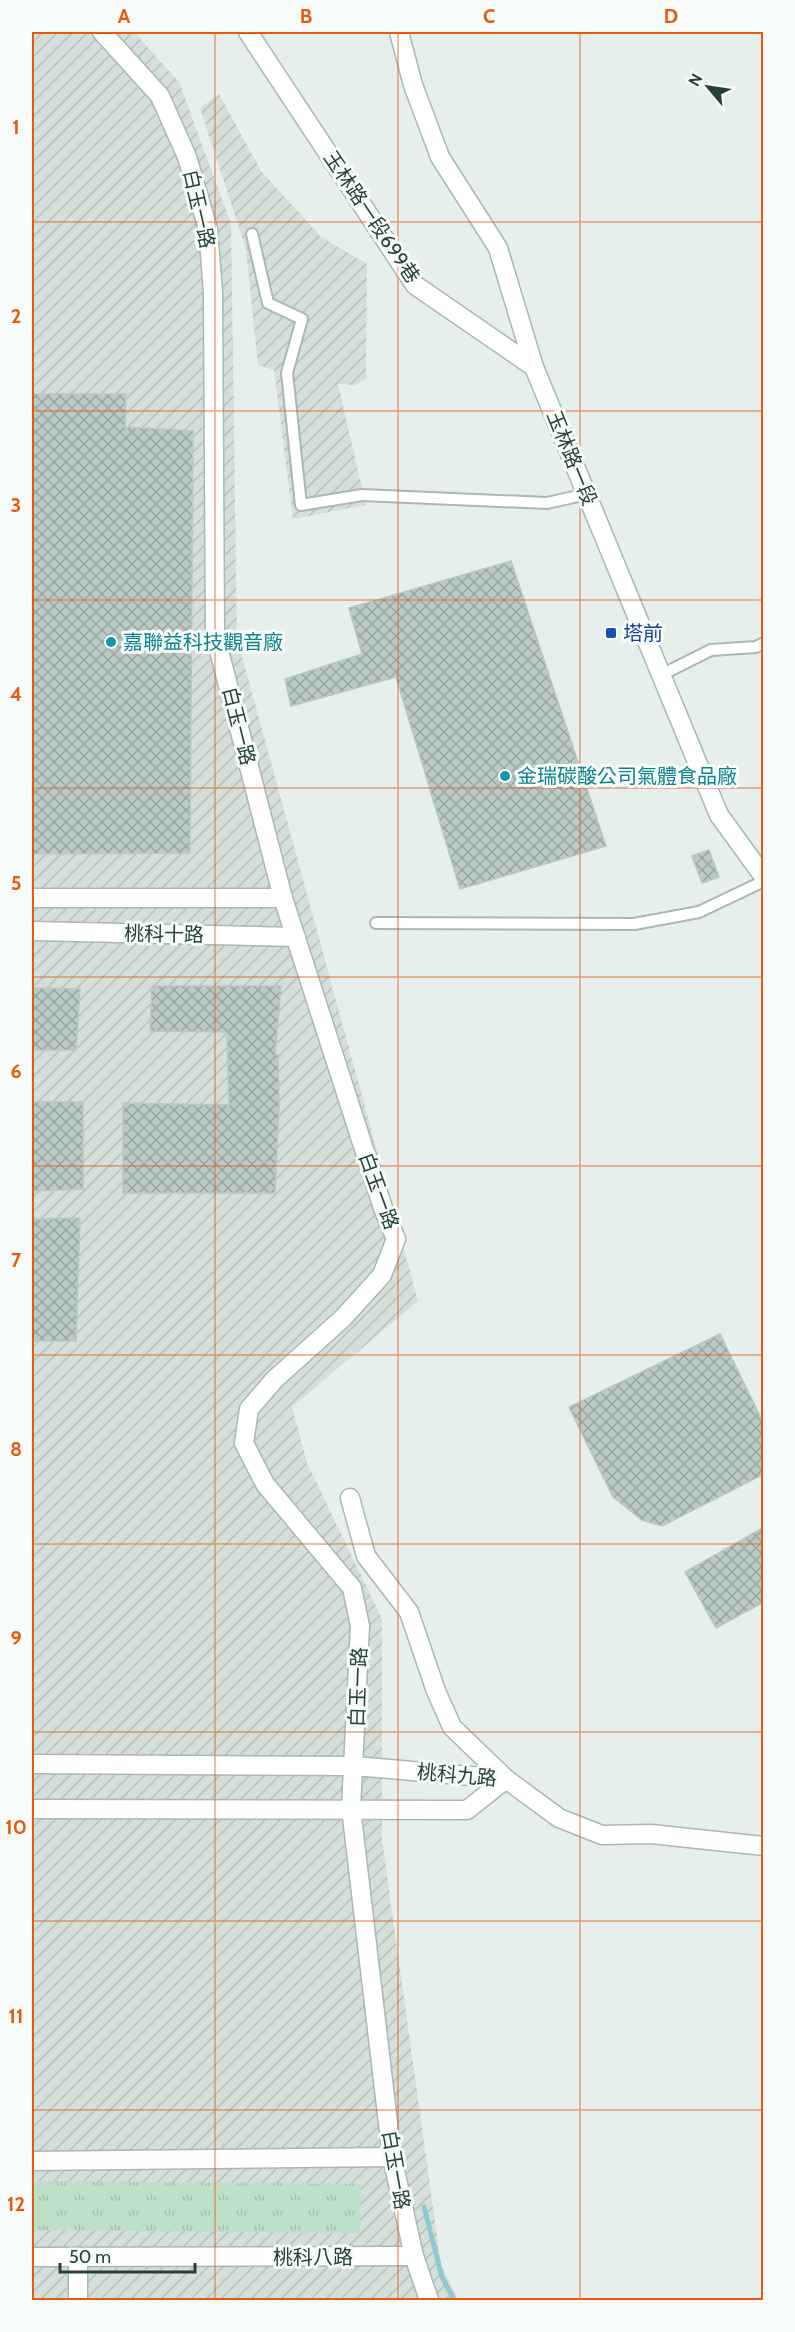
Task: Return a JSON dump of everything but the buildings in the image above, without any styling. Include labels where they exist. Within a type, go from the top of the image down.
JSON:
[{"type":"street","name":"白玉一路","points":[[102,32],[160,96],[187,157],[208,229],[213,292],[215,635],[283,898],[384,1211],[396,1239],[382,1275],[343,1318],[275,1379],[249,1409],[244,1443],[265,1484],[352,1588],[360,1626],[351,1808],[392,2157],[414,2256],[429,2301]]},
{"type":"street","name":"玉林路一段699巷","points":[[248,32],[415,285],[534,367]]},
{"type":"street","name":"玉林路一段","points":[[399,32],[412,85],[440,157],[498,248],[534,367],[719,815],[764,879]]},
{"type":"street","name":"桃科十路","points":[[32,898],[283,898]]},
{"type":"street","name":"桃科十路","points":[[32,931],[296,937]]},
{"type":"street","points":[[350,1498],[366,1556],[409,1612],[436,1691],[452,1727],[506,1779],[559,1818],[602,1835],[651,1834],[764,1846]]},
{"type":"street","name":"桃科九路","points":[[32,1764],[354,1766],[506,1779]]},
{"type":"street","name":"桃科九路","points":[[32,1809],[467,1809],[506,1779]]},
{"type":"street","points":[[32,2161],[392,2157]]},
{"type":"street","name":"桃科八路","points":[[32,2257],[414,2256]]},
{"type":"street","points":[[78,2258],[78,2301]]},
{"type":"lane","points":[[252,234],[268,303],[302,319],[287,373],[301,505],[362,495],[548,503],[587,494]]},
{"type":"lane","points":[[661,675],[711,650],[756,646],[764,643]]},
{"type":"lane","points":[[376,923],[634,924],[699,912],[764,879]]},
{"type":"shaded area","points":[[32,32],[134,32],[179,82],[231,224],[237,638],[418,1301],[292,1407],[307,1463],[382,1619],[382,1839],[441,2265],[458,2300],[32,2300]]},
{"type":"shaded area","points":[[219,94],[261,171],[321,237],[367,264],[366,379],[355,385],[338,384],[366,505],[293,519],[274,370],[258,365],[246,249],[200,108]]},
{"type":"green space","points":[[32,2181],[361,2184],[360,2233],[32,2230]]},
{"type":"waterway","points":[[424,2207],[442,2277],[454,2300]]},
{"type":"place","name":"塔前","points":[[611,633]]},
{"type":"place","name":"嘉聯益科技觀音廠","points":[[111,642]]},
{"type":"place","name":"金瑞碳酸公司氣體食品廠","points":[[505,776]]}]
